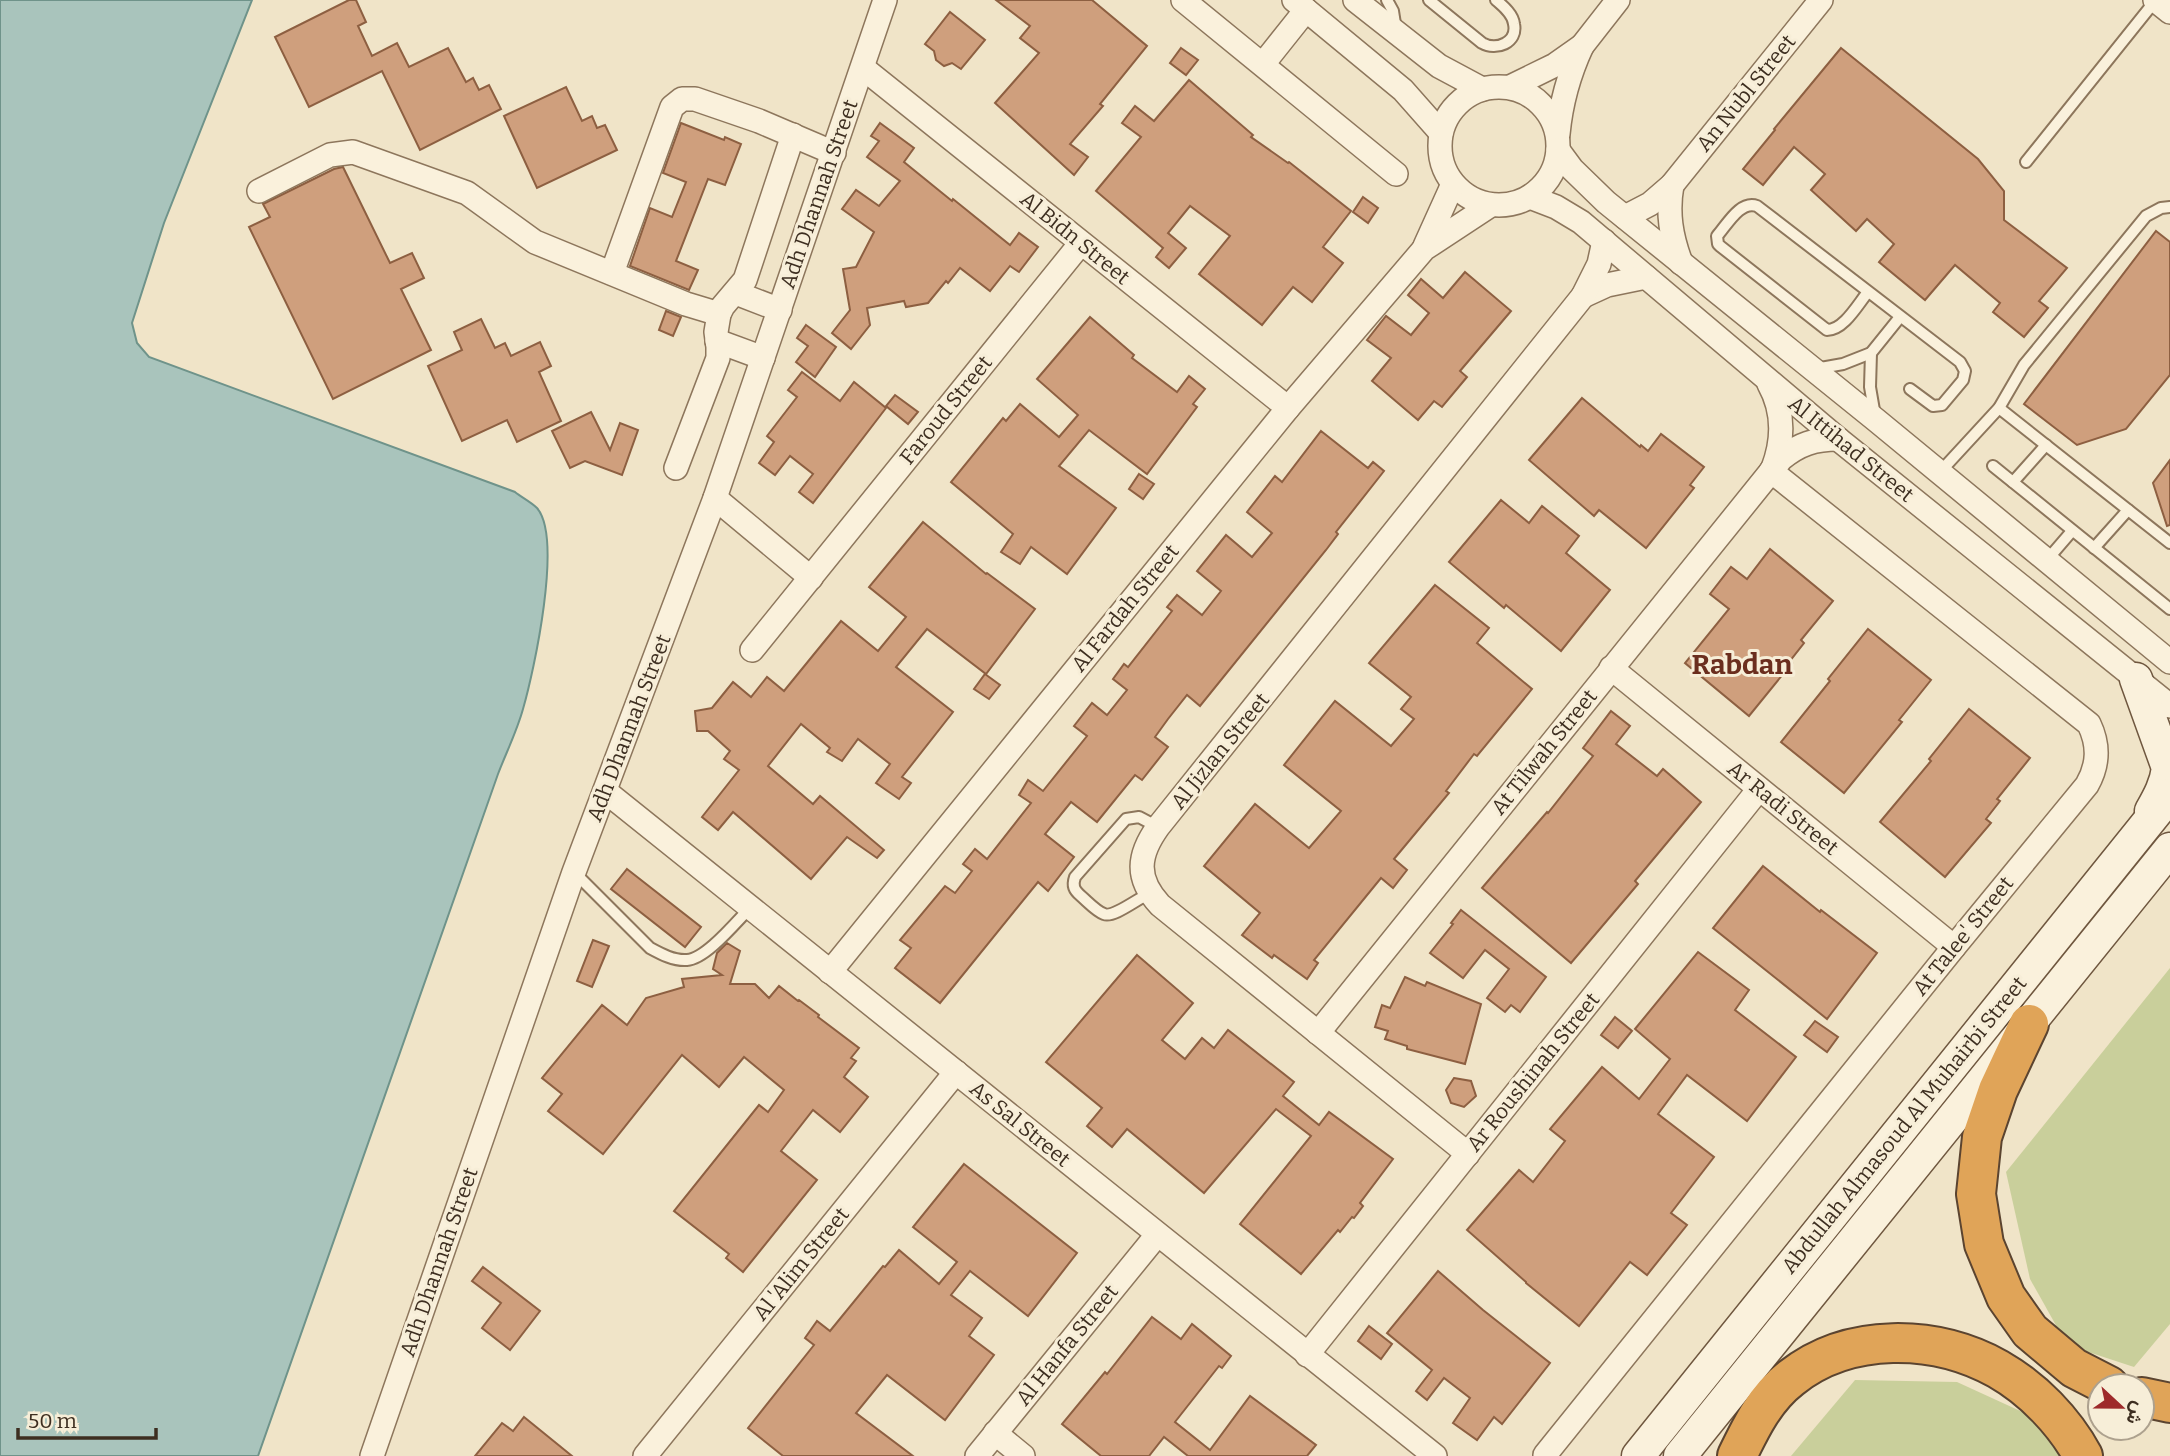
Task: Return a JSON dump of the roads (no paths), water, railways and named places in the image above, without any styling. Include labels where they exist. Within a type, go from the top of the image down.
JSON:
[{"type":"highway","points":[[2029,1024],[1998,1090],[1982,1138],[1976,1194],[1984,1244],[2006,1297],[2031,1331],[2074,1368],[2086,1374]]},
{"type":"highway","points":[[1737,1456],[1755,1420],[1771,1398],[1790,1379],[1812,1363],[1837,1352],[1889,1343],[1946,1349],[1999,1369],[2044,1404],[2065,1427],[2083,1456]]},
{"type":"street","name":"Adh Dhannah Street","points":[[372,1456],[574,872],[715,498],[885,0]]},
{"type":"street","points":[[1183,0],[1396,174]]},
{"type":"street","points":[[1354,0],[1439,66],[1482,89]]},
{"type":"street","name":"An Nubl Street","points":[[1625,217],[1650,204],[1672,185],[1821,0]]},
{"type":"street","points":[[2155,0],[2170,12]]},
{"type":"street","points":[[1263,64],[1300,5],[1403,90],[1441,134]]},
{"type":"street","points":[[1558,143],[1554,122],[1536,99],[1524,91],[1496,86],[1468,95],[1446,118],[1441,134],[1441,160],[1453,184],[1477,201],[1491,205],[1515,203],[1530,197],[1549,179],[1555,165],[1558,143],[1565,90],[1581,46],[1611,5]]},
{"type":"street","points":[[1510,87],[1548,69],[1581,46]]},
{"type":"street","name":"Al Bidn Street","points":[[863,68],[1288,408]]},
{"type":"street","points":[[612,273],[672,107],[677,102],[695,99],[759,121],[834,153]]},
{"type":"street","points":[[676,468],[716,364],[719,314],[745,280],[793,135]]},
{"type":"street","name":"Al Ittihad Street","points":[[1558,143],[1588,186],[2170,662]]},
{"type":"street","points":[[259,191],[337,152],[353,152],[467,193],[535,242],[686,304],[719,314]]},
{"type":"street","name":"Al Fardah Street","points":[[1424,249],[1453,184]]},
{"type":"street","points":[[1672,185],[1669,201],[1670,225],[1681,262]]},
{"type":"street","name":"Al Ittihad Street","points":[[1530,197],[1569,213],[1838,439],[2170,706]]},
{"type":"street","name":"Al Fardah Street","points":[[830,972],[1288,408],[1424,249],[1491,205]]},
{"type":"street","name":"Al Jizlan Street","points":[[1149,894],[1144,884],[1142,862],[1148,841],[1583,296],[1599,264],[1604,241]]},
{"type":"street","name":"Faroud Street","points":[[752,650],[1082,243]]},
{"type":"street","name":"Al Jizlan Street","points":[[1583,296],[1619,281],[1646,277]]},
{"type":"street","points":[[736,293],[780,310]]},
{"type":"street","points":[[717,341],[763,358]]},
{"type":"street","name":"At Tilwah Street","points":[[1765,378],[1775,395],[1781,424],[1779,453],[1771,471]]},
{"type":"street","name":"At Tilwah Street","points":[[1318,1033],[1781,459],[1807,442],[1838,439]]},
{"type":"street","name":"At Talee' Street","points":[[1545,1455],[2087,785],[2097,755],[2094,733],[2089,724],[1771,471]]},
{"type":"street","points":[[715,498],[811,578]]},
{"type":"street","name":"Ar Radi Street","points":[[1611,668],[1954,947]]},
{"type":"street","points":[[2136,679],[2168,768],[2162,790],[2141,829]]},
{"type":"street","name":"Ar Roushinah Street","points":[[1307,1355],[1759,789]]},
{"type":"street","name":"As Sal Street","points":[[605,791],[1435,1456]]},
{"type":"street","name":"Abdullah Almasoud Al Muhairbi Street","points":[[1638,1456],[2170,795]]},
{"type":"street","name":"Abdullah Almasoud Al Muhairbi Street","points":[[1680,1456],[2170,849]]},
{"type":"street","points":[[1149,894],[1468,1154]]},
{"type":"street","name":"Al 'Alim Street","points":[[645,1456],[956,1072]]},
{"type":"street","name":"Al Hanfa Street","points":[[976,1456],[1157,1235]]},
{"type":"street","points":[[995,1433],[1023,1456]]},
{"type":"lane","points":[[1387,0],[1393,11],[1396,33]]},
{"type":"lane","points":[[1429,0],[1491,48],[1504,44],[1515,29],[1509,13],[1496,0]]},
{"type":"lane","points":[[2026,162],[2155,0]]},
{"type":"lane","points":[[1868,292],[1839,326],[1832,331],[1827,330],[1720,246],[1717,236],[1742,207],[1754,205],[1960,362],[1965,371],[1964,380],[1945,403],[1939,406],[1933,406],[1910,389]]},
{"type":"lane","points":[[1940,472],[1999,408],[2024,365],[2146,216],[2161,208],[2170,207]]},
{"type":"lane","points":[[1814,370],[1843,365],[1871,353],[1900,317]]},
{"type":"lane","points":[[1871,353],[1870,387],[1877,420]]},
{"type":"lane","points":[[1999,408],[2170,543]]},
{"type":"lane","points":[[2013,482],[2046,445]]},
{"type":"lane","points":[[1993,466],[2170,609]]},
{"type":"lane","points":[[2094,548],[2128,510]]},
{"type":"lane","points":[[2047,561],[2073,531]]},
{"type":"lane","points":[[1149,894],[1108,915],[1100,912],[1076,892],[1073,882],[1126,819],[1139,817],[1158,827]]},
{"type":"lane","points":[[574,872],[650,948],[665,956],[685,961],[700,956],[750,908]]},
{"type":"water","points":[[0,0],[252,0],[164,223],[132,323],[137,343],[149,357],[515,492],[537,508],[544,524],[547,575],[544,606],[521,717],[498,774],[258,1456],[0,1456]]},
{"type":"district","name":"Rabdan","points":[[1742,664]]}]
